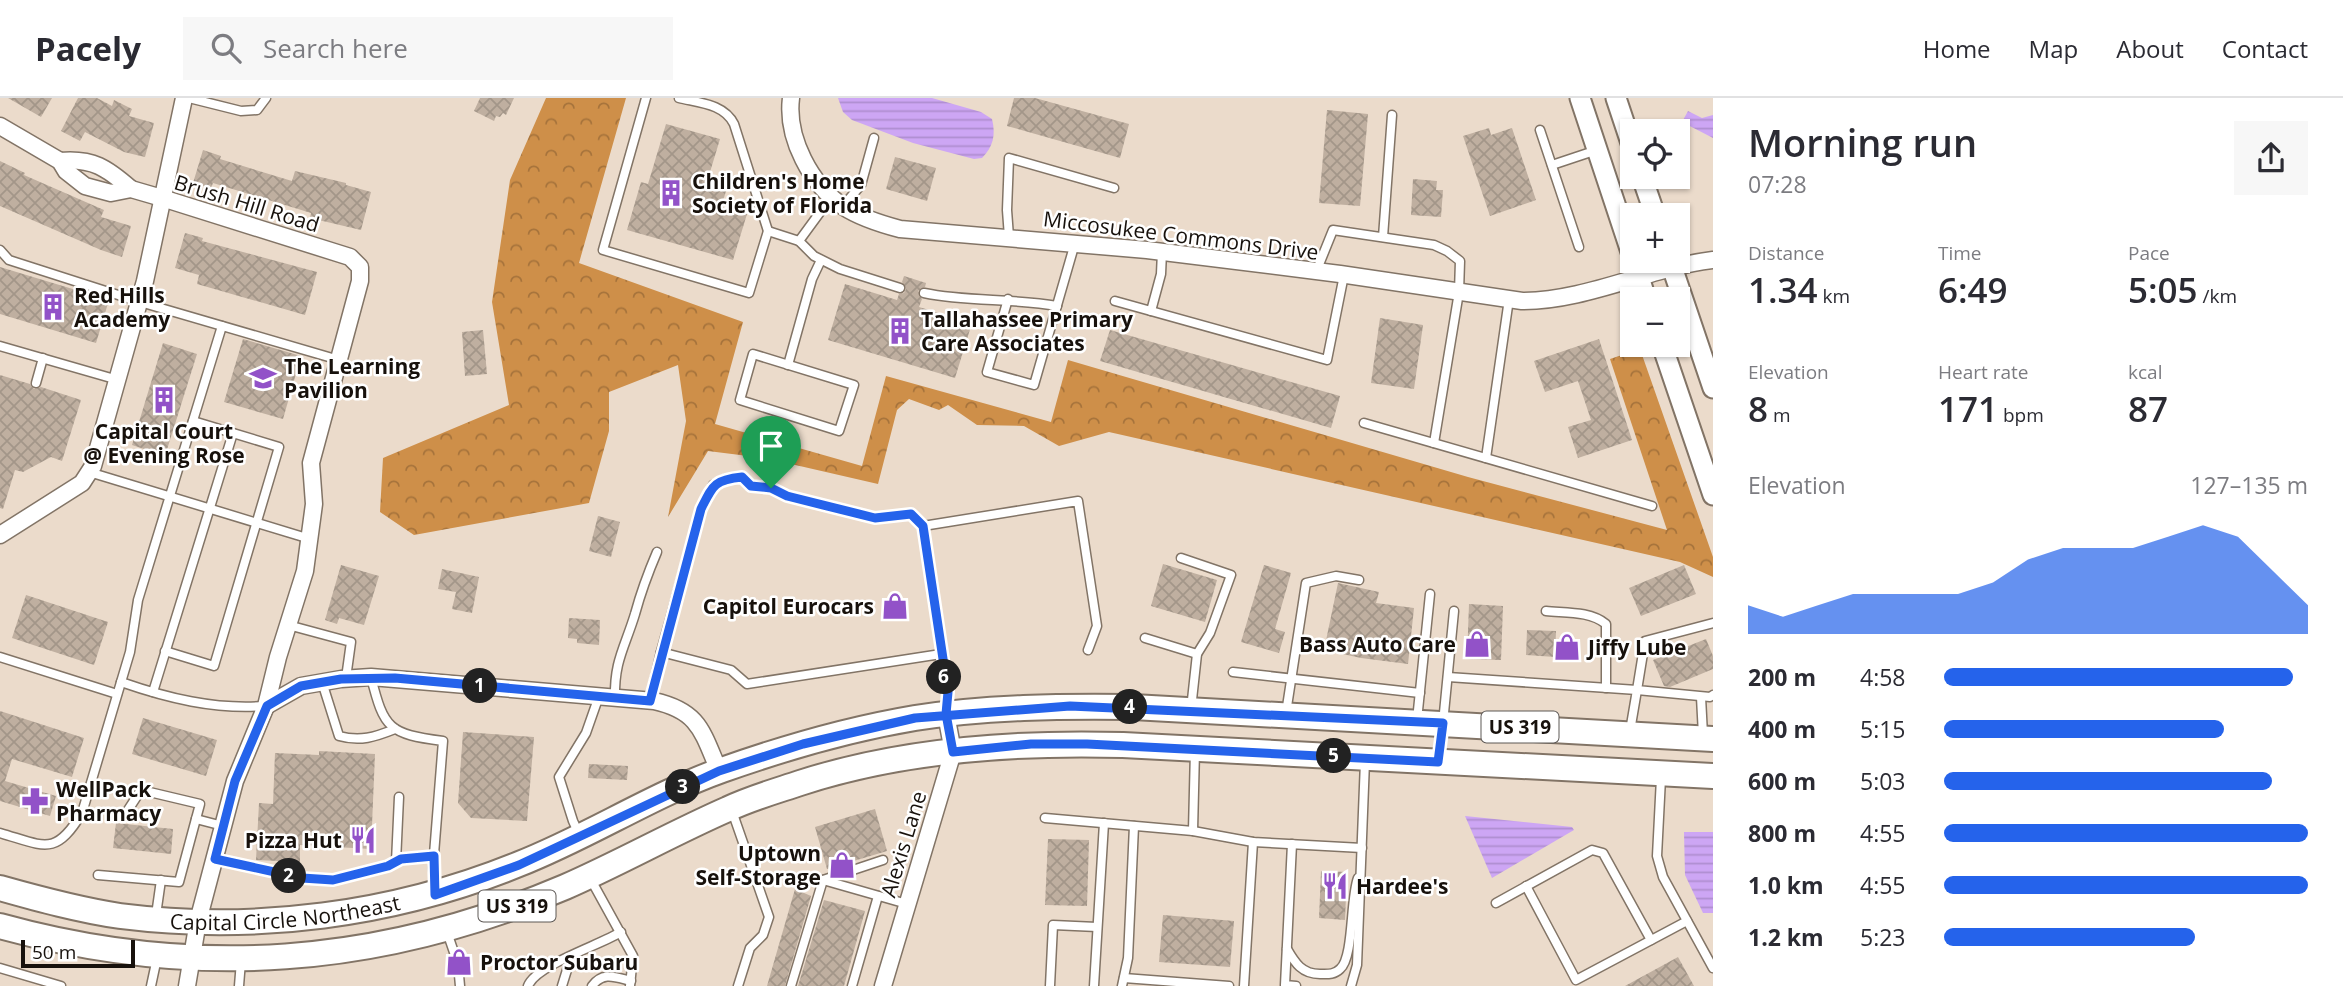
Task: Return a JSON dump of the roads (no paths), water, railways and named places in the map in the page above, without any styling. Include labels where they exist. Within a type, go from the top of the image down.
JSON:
[{"type":"main road","name":"Capital Circle Northeast","points":[[0,888],[53,903],[120,916],[198,921],[288,919],[337,914],[435,895],[519,865],[719,771],[803,744],[872,727],[946,714],[1070,706],[1443,723],[1708,739]]},
{"type":"main road","points":[[1191,710],[1195,748]]},
{"type":"main road","points":[[1438,762],[1443,723]]},
{"type":"main road","name":"Capital Circle Northeast","points":[[0,926],[113,952],[192,959],[281,958],[358,949],[446,929],[511,908],[589,875],[731,807],[803,782],[880,764],[953,752],[1031,744],[1195,748],[1713,776]]},
{"type":"main road","points":[[719,771],[731,807]]},
{"type":"street","points":[[0,535],[82,482],[93,466],[139,302],[184,98]]},
{"type":"street","name":"Miccosukee Commons Drive","points":[[791,98],[793,134],[814,176],[837,201],[878,224],[900,229],[1162,252],[1509,299],[1545,301],[1579,294],[1620,273]]},
{"type":"street","points":[[1580,98],[1620,220]]},
{"type":"street","points":[[1616,98],[1623,119]]},
{"type":"street","name":"Brush Hill Road","points":[[0,126],[60,160],[66,171],[85,186],[111,193],[131,189]]},
{"type":"street","name":"Brush Hill Road","points":[[60,160],[79,159],[100,165],[131,189],[351,257],[360,267],[360,281],[339,359]]},
{"type":"street","name":"Miccosukee Commons Drive","points":[[1690,262],[1713,260]]},
{"type":"street","points":[[1674,273],[1713,388]]},
{"type":"street","points":[[1666,357],[1713,495]]},
{"type":"street","points":[[187,986],[198,921],[235,781],[267,706],[305,571],[314,504],[311,463],[339,359]]},
{"type":"street","points":[[267,706],[291,690],[346,678],[372,677],[650,701],[674,705],[690,715],[702,731],[719,771]]},
{"type":"street","name":"Alexis Lane","points":[[883,986],[953,752],[946,714]]},
{"type":"lane","points":[[189,98],[241,111],[257,110],[266,98]]},
{"type":"lane","points":[[646,98],[603,250],[749,293],[768,231],[730,115],[722,109],[679,98]]},
{"type":"lane","points":[[1383,237],[1392,115]]},
{"type":"lane","points":[[1540,130],[1579,247]]},
{"type":"lane","points":[[799,241],[837,201],[861,185],[874,138]]},
{"type":"lane","points":[[1552,164],[1597,150]]},
{"type":"lane","points":[[1009,237],[1009,158],[1114,188]]},
{"type":"lane","points":[[1316,272],[1333,230],[1434,245],[1460,261],[1459,292],[1434,443]]},
{"type":"lane","points":[[768,231],[799,241],[814,256],[840,270],[900,288]]},
{"type":"lane","points":[[1008,299],[987,372],[1034,385],[1075,243]]},
{"type":"lane","points":[[0,250],[9,260],[139,302],[339,359]]},
{"type":"lane","points":[[1151,311],[1161,274],[1162,252]]},
{"type":"lane","points":[[788,365],[812,279],[821,260]]},
{"type":"lane","points":[[1115,301],[1327,360],[1344,275]]},
{"type":"lane","points":[[923,293],[1008,299],[1057,306]]},
{"type":"lane","points":[[1486,458],[1509,299]]},
{"type":"lane","points":[[0,833],[39,845],[56,843],[70,832],[82,813],[130,652],[138,600],[222,326]]},
{"type":"lane","points":[[0,346],[118,380]]},
{"type":"lane","points":[[753,354],[788,365],[853,385],[839,431],[740,400],[753,354]]},
{"type":"lane","points":[[36,383],[43,358]]},
{"type":"lane","points":[[165,651],[214,666],[279,447],[193,421]]},
{"type":"lane","points":[[1364,423],[1652,506]]},
{"type":"lane","points":[[153,692],[233,433]]},
{"type":"lane","points":[[89,472],[310,539]]},
{"type":"lane","points":[[650,701],[701,509],[713,485],[724,479],[742,477],[751,486],[771,488],[787,496],[875,518],[911,514],[923,526],[948,692],[946,714]]},
{"type":"lane","points":[[923,526],[1078,501],[1097,625],[1088,650]]},
{"type":"lane","points":[[581,837],[559,777],[607,697],[642,587],[657,552]]},
{"type":"lane","points":[[1181,558],[1231,575],[1210,633],[1197,654],[1191,710]]},
{"type":"lane","points":[[1286,715],[1306,583],[1336,576],[1360,580]]},
{"type":"lane","points":[[1417,722],[1430,594]]},
{"type":"lane","points":[[1443,723],[1454,611]]},
{"type":"lane","points":[[1546,611],[1589,615],[1606,624],[1606,688]]},
{"type":"lane","points":[[1629,734],[1644,641],[1713,623]]},
{"type":"lane","points":[[288,625],[351,642],[346,678]]},
{"type":"lane","points":[[1145,638],[1197,654]]},
{"type":"lane","points":[[661,652],[731,670],[747,684],[941,654]]},
{"type":"lane","points":[[0,657],[117,694]]},
{"type":"lane","points":[[1233,672],[1420,693]]},
{"type":"lane","points":[[372,677],[383,718],[395,729],[411,737],[443,741],[434,856],[435,895]]},
{"type":"lane","points":[[1448,677],[1710,697],[1713,695]]},
{"type":"lane","points":[[121,682],[174,699],[241,708],[267,706]]},
{"type":"lane","points":[[322,682],[339,736],[350,740],[369,739],[395,729]]},
{"type":"lane","points":[[1701,696],[1708,739]]},
{"type":"lane","points":[[1193,831],[1195,748]]},
{"type":"lane","points":[[1351,986],[1357,965],[1365,758]]},
{"type":"lane","points":[[1661,773],[1657,856],[1663,877],[1713,968]]},
{"type":"lane","points":[[98,875],[179,882],[200,804],[141,790],[128,810]]},
{"type":"lane","points":[[396,862],[399,797]]},
{"type":"lane","points":[[731,807],[769,917],[763,935],[750,948],[738,986]]},
{"type":"lane","points":[[1045,818],[1193,831],[1253,842],[1362,848]]},
{"type":"lane","points":[[196,819],[223,826]]},
{"type":"lane","points":[[1094,986],[1104,823]]},
{"type":"lane","points":[[1134,826],[1128,958],[1123,982],[1229,986]]},
{"type":"lane","points":[[1244,986],[1253,842]]},
{"type":"lane","points":[[1292,844],[1285,985],[1297,986]]},
{"type":"lane","points":[[1496,902],[1597,849],[1603,853],[1651,940]]},
{"type":"lane","points":[[215,859],[302,878],[333,880],[401,859],[434,856]]},
{"type":"lane","points":[[823,880],[883,860]]},
{"type":"lane","points":[[1287,949],[1296,964],[1305,972],[1332,974],[1341,968],[1348,951],[1353,891],[1361,870]]},
{"type":"lane","points":[[589,875],[633,956],[630,984],[608,976],[598,978],[592,986]]},
{"type":"lane","points":[[156,918],[161,880]]},
{"type":"lane","points":[[823,880],[907,904]]},
{"type":"lane","points":[[791,986],[823,880]]},
{"type":"lane","points":[[1526,886],[1576,980],[1687,920]]},
{"type":"lane","points":[[852,986],[878,895]]},
{"type":"lane","points":[[1050,986],[1053,925],[1097,926]]},
{"type":"lane","points":[[446,929],[458,964],[460,986]]},
{"type":"lane","points":[[528,986],[541,971],[604,943],[621,932]]},
{"type":"lane","points":[[151,986],[158,956]]},
{"type":"lane","points":[[562,986],[571,957]]},
{"type":"lane","points":[[239,986],[241,958]]},
{"type":"lane","points":[[0,968],[61,986]]},
{"type":"place","name":"Children's Home Society of Florida","points":[[671,193]]},
{"type":"place","name":"Red Hills Academy","points":[[53,307]]},
{"type":"place","name":"Tallahassee Primary Care Associates","points":[[900,331]]},
{"type":"place","name":"The Learning Pavilion","points":[[263,378]]},
{"type":"place","name":"Capital Court @ Evening Rose","points":[[164,400]]},
{"type":"place","name":"Capitol Eurocars","points":[[895,606]]},
{"type":"place","name":"Bass Auto Care","points":[[1477,644]]},
{"type":"place","name":"Jiffy Lube","points":[[1567,647]]},
{"type":"place","name":"WellPack Pharmacy","points":[[35,801]]},
{"type":"place","name":"Pizza Hut","points":[[363,840]]},
{"type":"place","name":"Uptown Self-Storage","points":[[842,865]]},
{"type":"place","name":"Hardee's","points":[[1335,886]]},
{"type":"place","name":"Proctor Subaru","points":[[459,962]]}]
